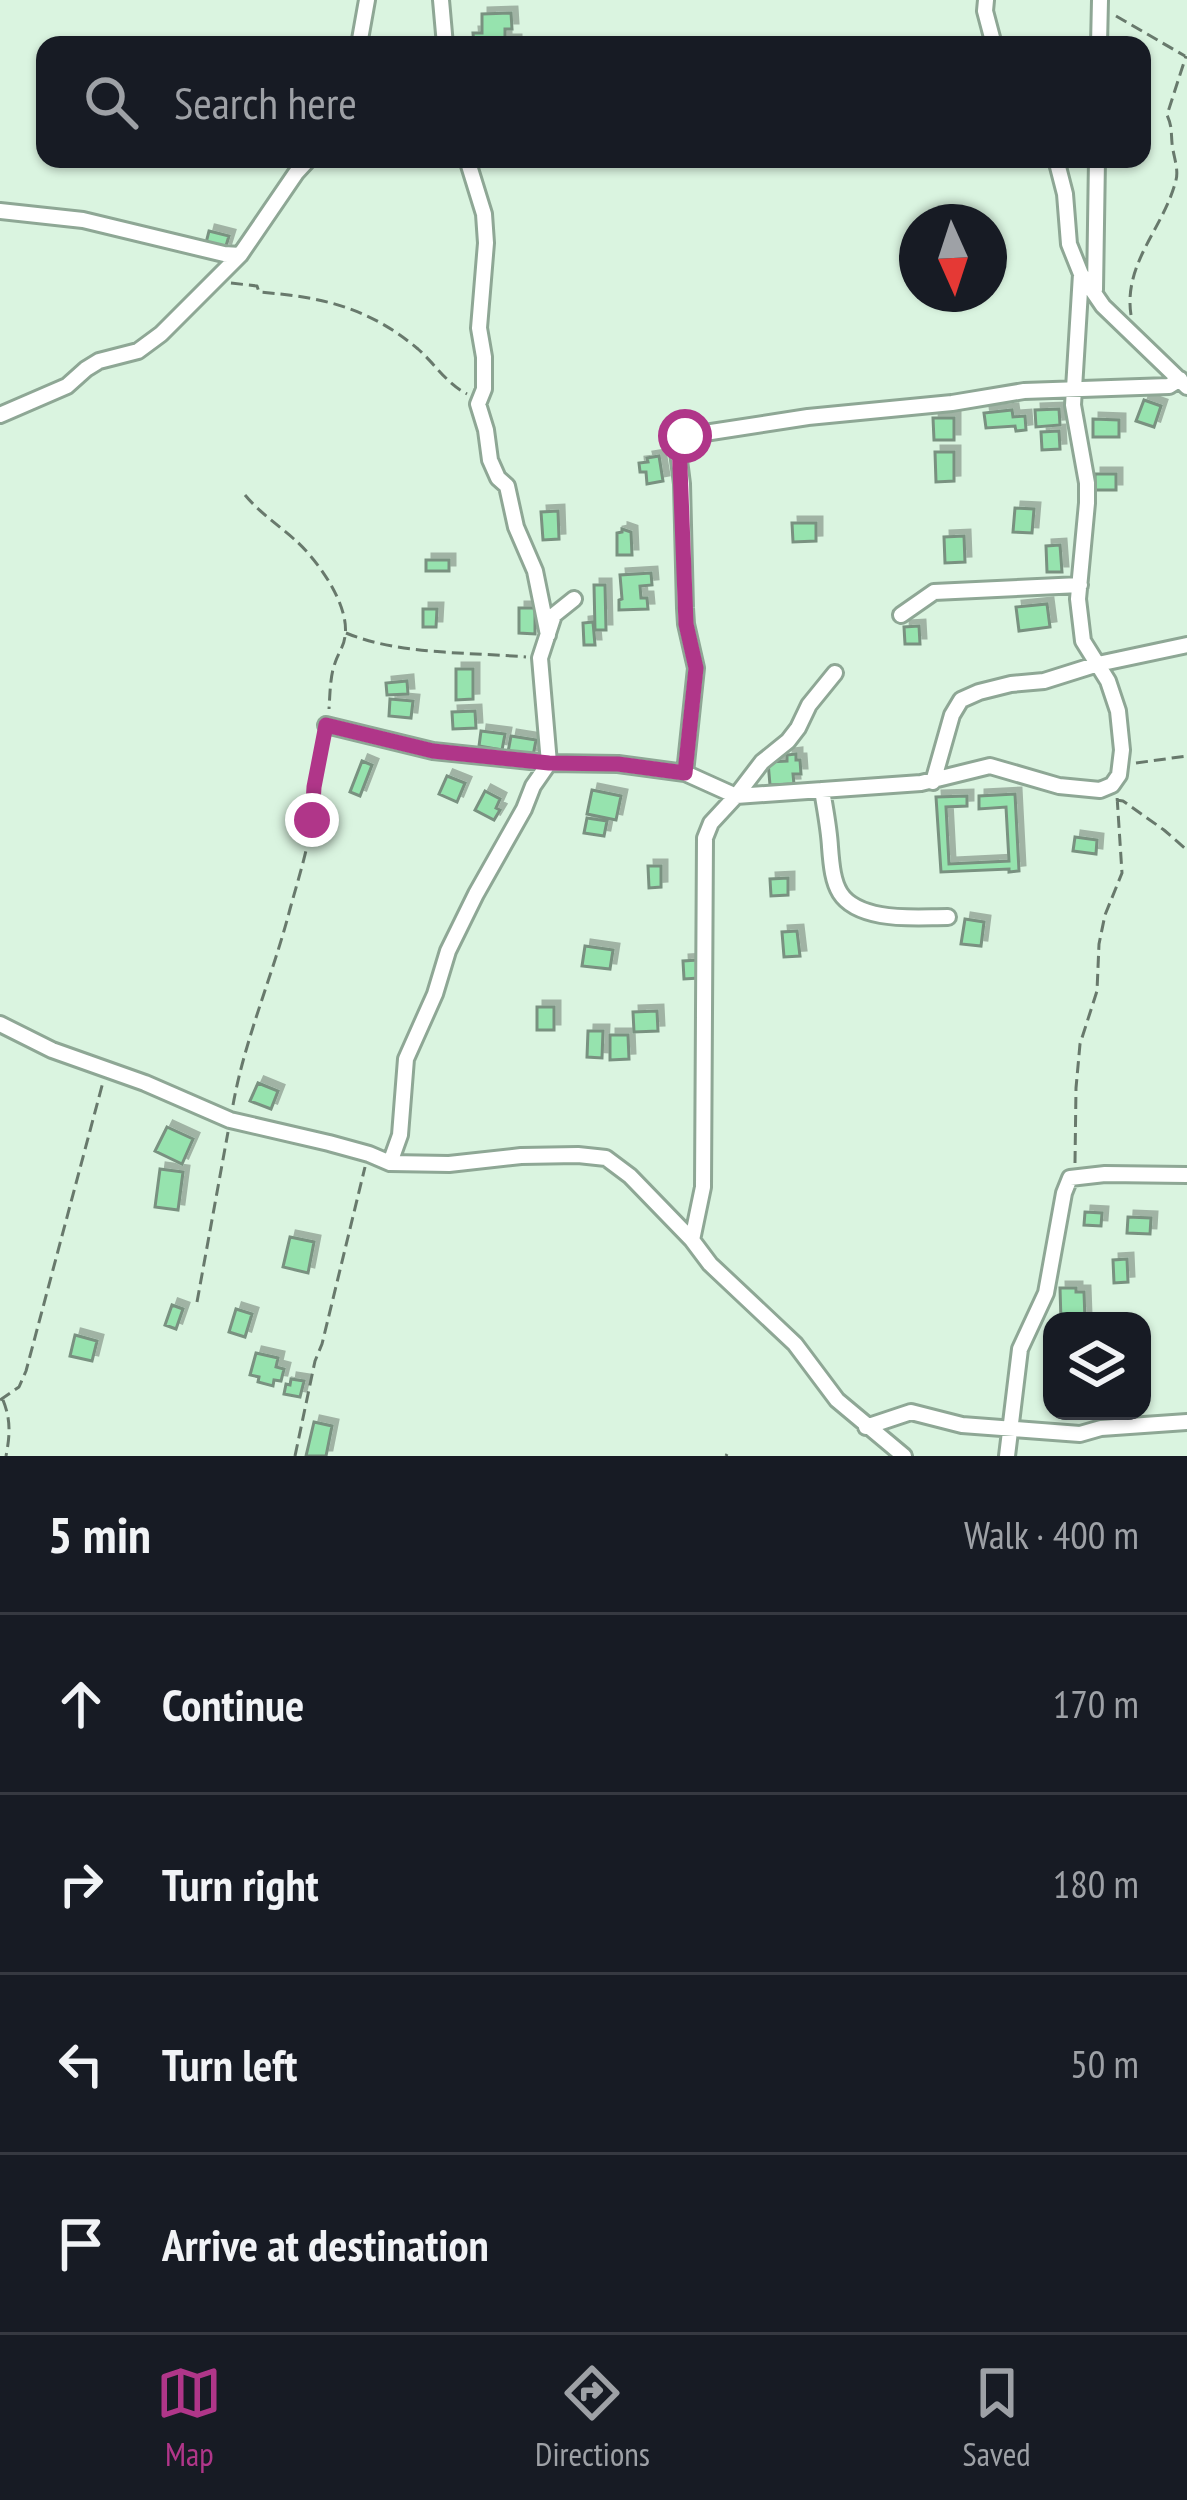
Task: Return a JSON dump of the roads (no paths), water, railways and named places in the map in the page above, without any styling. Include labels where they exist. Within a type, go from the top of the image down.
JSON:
[{"type":"street","points":[[361,36],[367,0]]},
{"type":"street","points":[[441,0],[444,36]]},
{"type":"street","points":[[986,0],[992,36]]},
{"type":"street","points":[[1099,3],[1099,36]]},
{"type":"street","points":[[0,415],[67,386],[99,361],[146,346],[241,255],[301,168]]},
{"type":"street","points":[[470,168],[484,214],[486,243],[479,328],[484,388],[478,404],[490,460],[507,486],[516,527],[535,571],[548,634]]},
{"type":"street","points":[[1058,168],[1069,244],[1081,274],[1103,306],[1183,383]]},
{"type":"street","points":[[1095,290],[1097,168]]},
{"type":"street","points":[[0,212],[82,220],[241,255]]},
{"type":"street","points":[[326,725],[433,751],[685,773],[736,796],[933,782],[990,766],[1059,786],[1100,790],[1112,785],[1119,775],[1122,750],[1118,711],[1084,641],[1078,598],[1087,483],[1073,406],[1081,274]]},
{"type":"street","points":[[685,773],[696,668],[686,624],[679,441],[685,436],[1024,391],[1183,383]]},
{"type":"street","points":[[901,615],[934,592],[1080,585]]},
{"type":"street","points":[[390,1163],[400,1135],[406,1059],[448,951],[549,763],[540,658],[554,615],[574,599]]},
{"type":"street","points":[[933,782],[952,715],[962,700],[1011,684],[1044,681],[1187,645]]},
{"type":"street","points":[[692,1240],[703,1187],[705,838],[711,823],[762,762],[788,741],[835,673]]},
{"type":"street","points":[[823,790],[830,870],[838,891],[853,906],[883,916],[949,917]]},
{"type":"street","points":[[0,1024],[52,1050],[230,1120],[390,1163],[449,1164],[521,1156],[606,1158],[631,1176],[710,1264],[795,1344],[837,1400],[904,1456]]},
{"type":"street","points":[[1007,1456],[1020,1349],[1046,1293],[1070,1178],[1187,1175]]},
{"type":"street","points":[[866,1427],[911,1412],[962,1425],[1080,1434],[1187,1422]]}]
